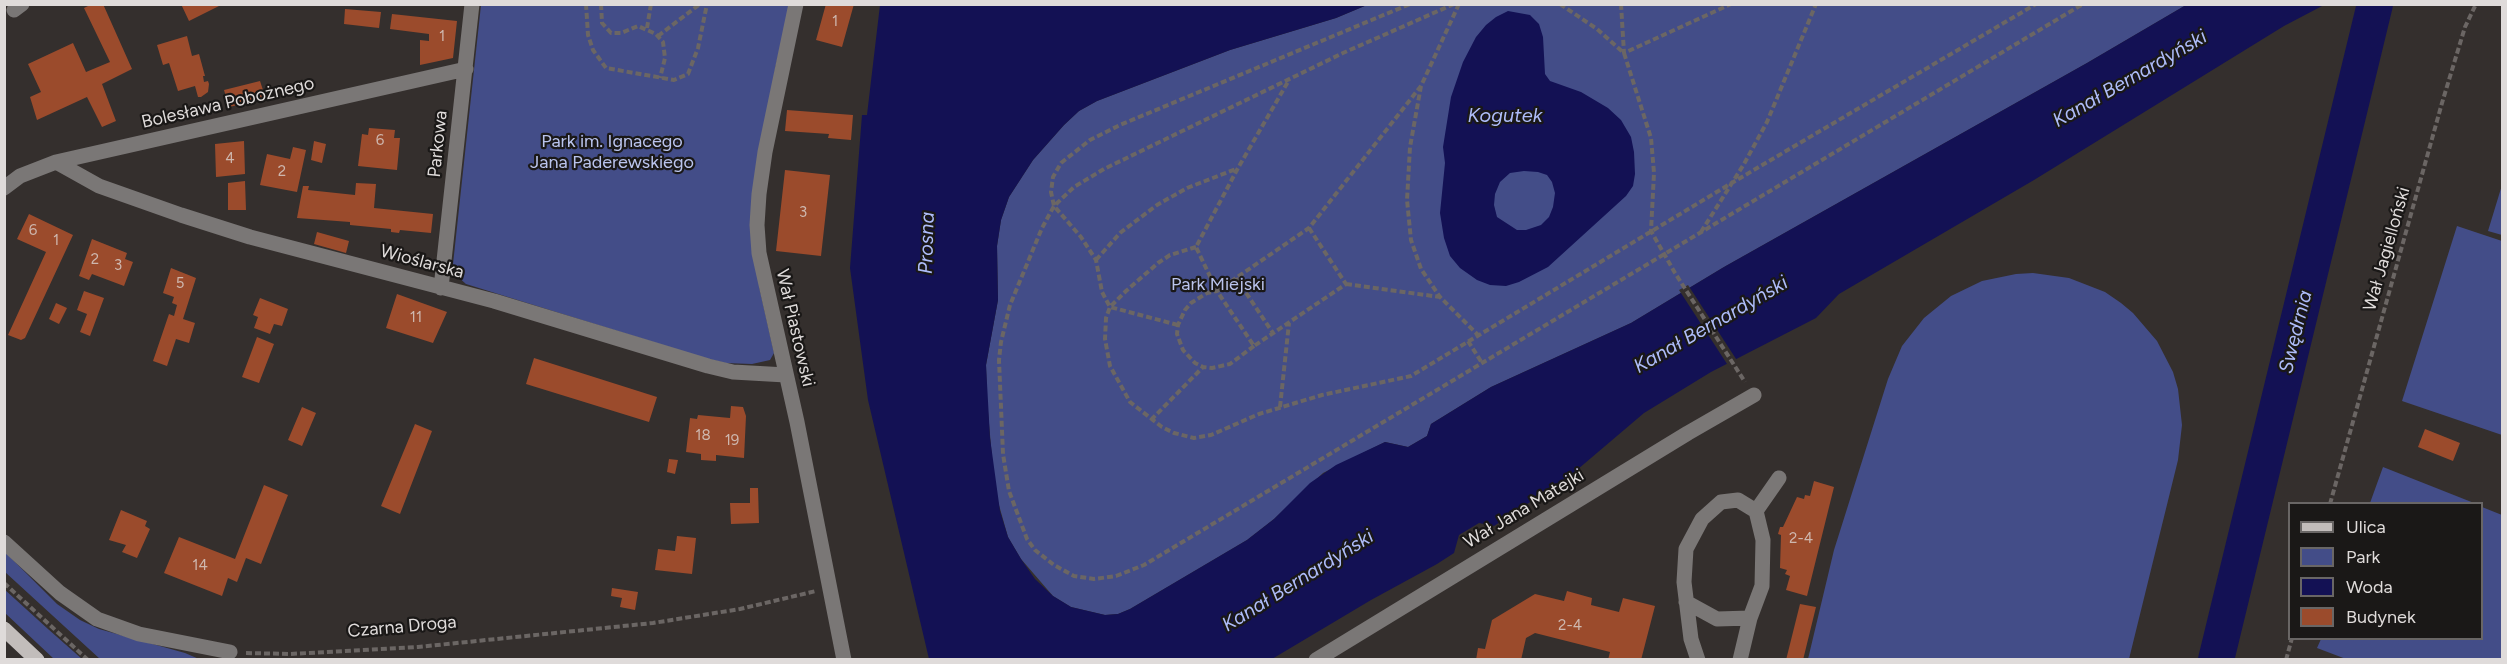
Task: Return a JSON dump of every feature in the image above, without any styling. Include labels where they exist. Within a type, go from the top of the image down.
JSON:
[{"type":"main road","points":[[4,629],[37,660]]},
{"type":"street","name":"Parkowa","points":[[441,288],[472,4]]},
{"type":"street","name":"Wał Piastowski","points":[[796,4],[765,152],[757,225],[764,284],[786,375],[844,660]]},
{"type":"street","name":"Bolesława Pobożnego","points":[[4,188],[20,176],[56,162],[466,69]]},
{"type":"street","name":"Wioślarska","points":[[56,162],[99,186],[250,237],[494,301],[708,366],[741,373],[786,375]]},
{"type":"street","name":"Wał Jana Matejki","points":[[1316,660],[1688,433],[1750,390]]},
{"type":"street","points":[[1756,511],[1779,478]]},
{"type":"street","points":[[1698,660],[1691,639],[1686,602],[1684,582],[1686,549],[1702,519],[1721,502],[1738,500],[1756,511],[1763,540],[1762,586],[1750,618],[1740,660]]},
{"type":"street","points":[[4,542],[60,593],[97,619],[139,634],[230,652]]},
{"type":"street","points":[[1686,602],[1717,619],[1750,618]]},
{"type":"path","points":[[586,4],[588,35],[600,63],[612,71],[674,80],[688,74],[698,48],[707,4]]},
{"type":"path","points":[[601,4],[602,23],[611,33],[621,33],[638,26],[647,28],[658,36],[665,50],[660,78]]},
{"type":"path","points":[[647,28],[651,4]]},
{"type":"path","points":[[658,36],[700,4]]},
{"type":"path","points":[[1178,325],[1110,307],[1102,292],[1096,260],[1081,237],[1054,206],[1051,192],[1053,177],[1061,163],[1090,140],[1120,124],[1410,4]]},
{"type":"path","points":[[1454,4],[1393,30],[1104,169],[1074,187],[1054,206],[1042,228],[1010,305],[1001,342],[999,377],[1006,474],[1018,519],[1035,550],[1054,565],[1074,576],[1105,578],[1144,565],[2083,4]]},
{"type":"path","points":[[1440,297],[1346,284],[1230,364],[1212,368],[1195,363],[1183,350],[1178,334],[1178,325],[1191,303],[1207,293],[1217,291],[1309,228],[1421,86],[1459,4]]},
{"type":"path","points":[[1560,4],[1597,29],[1624,53]]},
{"type":"path","points":[[1621,4],[1624,53],[1651,138],[1654,164],[1651,231],[1675,273],[1750,390]]},
{"type":"path","points":[[1624,53],[1731,4]]},
{"type":"path","points":[[1700,233],[1744,164],[1767,122],[1816,4]]},
{"type":"path","points":[[1290,79],[1238,168],[1196,247],[1170,255],[1144,273],[1110,307],[1106,318],[1105,339],[1110,366],[1131,402],[1151,420],[1185,437],[1202,437],[1280,407],[1348,388],[1411,376],[1651,231],[2036,4]]},
{"type":"path","name":"Wał Jagielloński","points":[[2331,502],[2442,102],[2465,27],[2476,4]]},
{"type":"path","points":[[1421,86],[1408,169],[1408,221],[1413,247],[1421,269],[1440,297],[1478,335]]},
{"type":"path","points":[[1096,260],[1120,233],[1164,200],[1187,188],[1238,168]]},
{"type":"path","points":[[1309,228],[1346,284]]},
{"type":"path","points":[[1196,247],[1217,291],[1254,346]]},
{"type":"path","points":[[1236,278],[1273,333]]},
{"type":"path","points":[[1280,407],[1289,322]]},
{"type":"path","points":[[1468,341],[1482,363]]},
{"type":"path","points":[[1151,420],[1203,367]]},
{"type":"path","points":[[4,583],[88,660]]},
{"type":"path","name":"Czarna Droga","points":[[230,652],[290,654],[418,647],[653,623],[782,601],[830,587]]},
{"type":"path","points":[[2286,660],[2292,640]]},
{"type":"green space","name":"Park im. Ignacego Jana Paderewskiego","points":[[481,5],[790,5],[775,69],[759,286],[774,353],[770,360],[752,364],[725,363],[701,357],[466,284],[456,275],[453,264]]},
{"type":"green space","name":"Park Miejski","points":[[1367,5],[2186,5],[1724,267],[1631,323],[1491,387],[1431,424],[1427,436],[1408,447],[1385,442],[1323,473],[1274,519],[1247,540],[1130,609],[1118,614],[1105,615],[1071,607],[1053,596],[1021,559],[1008,537],[995,491],[986,365],[998,300],[997,246],[1001,220],[1009,197],[1033,160],[1064,125],[1079,111],[1097,101],[1230,50],[1336,18]]},
{"type":"green space","points":[[2502,185],[2502,235],[2488,231]]},
{"type":"green space","points":[[2457,226],[2502,241],[2502,435],[2402,401]]},
{"type":"green space","points":[[2033,273],[2069,278],[2105,292],[2121,303],[2133,313],[2157,341],[2173,372],[2178,389],[2182,425],[2178,460],[2129,659],[1808,659],[1834,550],[1888,379],[1902,346],[1924,318],[1951,296],[1982,281]]},
{"type":"green space","points":[[2383,467],[2471,502],[2370,502]]},
{"type":"green space","points":[[2483,507],[2502,515],[2502,659],[2346,659],[2317,648],[2321,640],[2483,640]]},
{"type":"green space","points":[[4,551],[57,604],[80,620],[99,629],[199,659],[100,659],[5,572]]},
{"type":"green space","points":[[4,589],[82,659],[54,659],[5,613]]},
{"type":"water","points":[[880,5],[1367,5],[1336,18],[1230,50],[1097,101],[1079,111],[1064,125],[1033,160],[1009,197],[1001,220],[997,246],[998,300],[986,365],[990,438],[1000,511],[1008,537],[1035,579],[1053,596],[1071,607],[1105,615],[1118,614],[1130,609],[1247,540],[1274,519],[1310,483],[1336,465],[1385,442],[1408,447],[1427,436],[1431,424],[1491,387],[1631,323],[1724,267],[2186,5],[2324,5],[2284,26],[2034,180],[1839,294],[1816,318],[1711,372],[1644,413],[1571,475],[1494,526],[1479,523],[1459,535],[1454,553],[1272,659],[929,659],[868,400],[850,268],[862,115],[867,115]]},
{"type":"water","name":"Kogutek","points":[[1508,11],[1530,15],[1539,24],[1543,37],[1545,74],[1550,81],[1581,92],[1608,108],[1621,120],[1631,137],[1635,174],[1633,186],[1626,196],[1548,267],[1506,286],[1490,285],[1477,280],[1460,268],[1450,256],[1440,213],[1445,163],[1443,147],[1451,97],[1463,62],[1476,37],[1496,17]],"holes":[[[1538,172],[1547,175],[1552,182],[1555,193],[1553,207],[1549,217],[1541,225],[1526,230],[1517,230],[1497,217],[1494,205],[1495,194],[1500,182],[1510,173]]]},
{"type":"pier","points":[[1688,285],[1738,362],[1729,367],[1679,290]]},
{"type":"building","points":[[92,4],[103,4],[132,69],[102,84],[116,121],[102,127],[87,97],[37,120],[30,97],[41,92],[28,64],[73,43],[86,72],[110,62],[84,8]]},
{"type":"building","points":[[181,4],[223,4],[189,21]]},
{"type":"building","points":[[826,4],[854,4],[842,47],[816,40]]},
{"type":"building","points":[[345,9],[381,12],[379,28],[344,24]]},
{"type":"building","points":[[392,14],[457,21],[453,58],[420,65],[420,40],[429,41],[429,34],[390,29]]},
{"type":"building","points":[[187,36],[192,56],[199,54],[205,76],[203,76],[204,82],[208,81],[209,84],[208,92],[201,97],[198,97],[195,86],[178,91],[169,63],[163,65],[157,45]]},
{"type":"building","points":[[260,81],[266,99],[229,107],[224,90]]},
{"type":"building","points":[[787,110],[853,115],[851,140],[828,138],[829,134],[785,131]]},
{"type":"building","points":[[369,128],[395,130],[394,138],[400,138],[397,170],[358,166],[362,134],[368,135]]},
{"type":"building","points":[[244,141],[245,174],[216,177],[215,144]]},
{"type":"building","points":[[314,141],[326,144],[322,163],[311,160]]},
{"type":"building","points":[[293,147],[306,150],[297,192],[260,185],[267,154],[290,159]]},
{"type":"building","points":[[785,170],[830,175],[821,256],[776,251]]},
{"type":"building","points":[[245,181],[246,210],[228,210],[228,183]]},
{"type":"building","points":[[356,183],[376,184],[374,208],[433,214],[431,233],[400,230],[399,233],[391,232],[391,229],[350,225],[350,222],[297,218],[303,186],[309,186],[308,190],[355,195]]},
{"type":"building","points":[[29,214],[73,235],[25,338],[21,340],[8,335],[46,252],[17,239]]},
{"type":"building","points":[[317,232],[349,241],[346,253],[314,244]]},
{"type":"building","points":[[92,239],[127,253],[125,259],[133,262],[124,286],[92,274],[89,280],[79,276]]},
{"type":"building","points":[[171,268],[196,278],[183,319],[195,323],[189,343],[176,339],[167,366],[153,361],[169,314],[174,316],[177,305],[172,303],[174,297],[163,293]]},
{"type":"building","points":[[84,291],[104,298],[90,336],[80,332],[87,314],[77,310]]},
{"type":"building","points":[[397,294],[447,312],[433,343],[386,328]]},
{"type":"building","points":[[260,298],[288,309],[282,326],[274,324],[270,334],[254,328],[258,317],[253,315]]},
{"type":"building","points":[[56,303],[67,308],[59,324],[49,319]]},
{"type":"building","points":[[257,337],[274,344],[259,383],[242,377]]},
{"type":"building","points":[[534,358],[657,397],[649,422],[526,384]]},
{"type":"building","points":[[731,406],[743,407],[746,416],[744,458],[716,455],[716,461],[701,460],[701,454],[686,452],[690,418],[697,419],[698,415],[730,418]]},
{"type":"building","points":[[302,407],[316,413],[302,446],[288,440]]},
{"type":"building","points":[[415,424],[432,431],[400,514],[381,506]]},
{"type":"building","points":[[2425,429],[2460,443],[2453,461],[2418,447]]},
{"type":"building","points":[[669,459],[678,460],[675,474],[667,472]]},
{"type":"building","points":[[1814,481],[1834,487],[1807,596],[1786,590],[1790,576],[1785,574],[1787,570],[1780,568],[1781,535],[1778,534],[1797,497],[1804,499],[1805,495],[1810,496]]},
{"type":"building","points":[[264,485],[288,495],[261,564],[246,558],[237,582],[228,578],[222,596],[164,573],[179,537],[235,559]]},
{"type":"building","points":[[750,488],[758,488],[759,523],[731,524],[730,503],[750,503]]},
{"type":"building","points":[[121,510],[147,521],[145,526],[150,529],[137,558],[122,552],[126,545],[109,540]]},
{"type":"building","points":[[677,536],[696,538],[692,574],[655,570],[658,549],[675,551]]},
{"type":"building","points":[[612,588],[638,592],[635,610],[620,607],[622,598],[611,596]]},
{"type":"building","points":[[1567,591],[1592,598],[1591,605],[1619,612],[1623,598],[1655,606],[1641,660],[1608,660],[1610,652],[1535,633],[1526,638],[1521,660],[1476,660],[1478,648],[1485,649],[1492,620],[1535,594],[1564,601]]},
{"type":"building","points":[[1800,604],[1816,607],[1803,660],[1786,660]]},
{"type":"waterway","name":"Swędrnia","points":[[2216,660],[2375,4]]},
{"type":"water label","name":"Kanał Bernardyński","points":[[2130,79]]},
{"type":"water label","name":"Prosna","points":[[927,243]]},
{"type":"water label","name":"Kanał Bernardyński","points":[[1711,325]]},
{"type":"water label","name":"Kanał Bernardyński","points":[[1298,581]]}]
